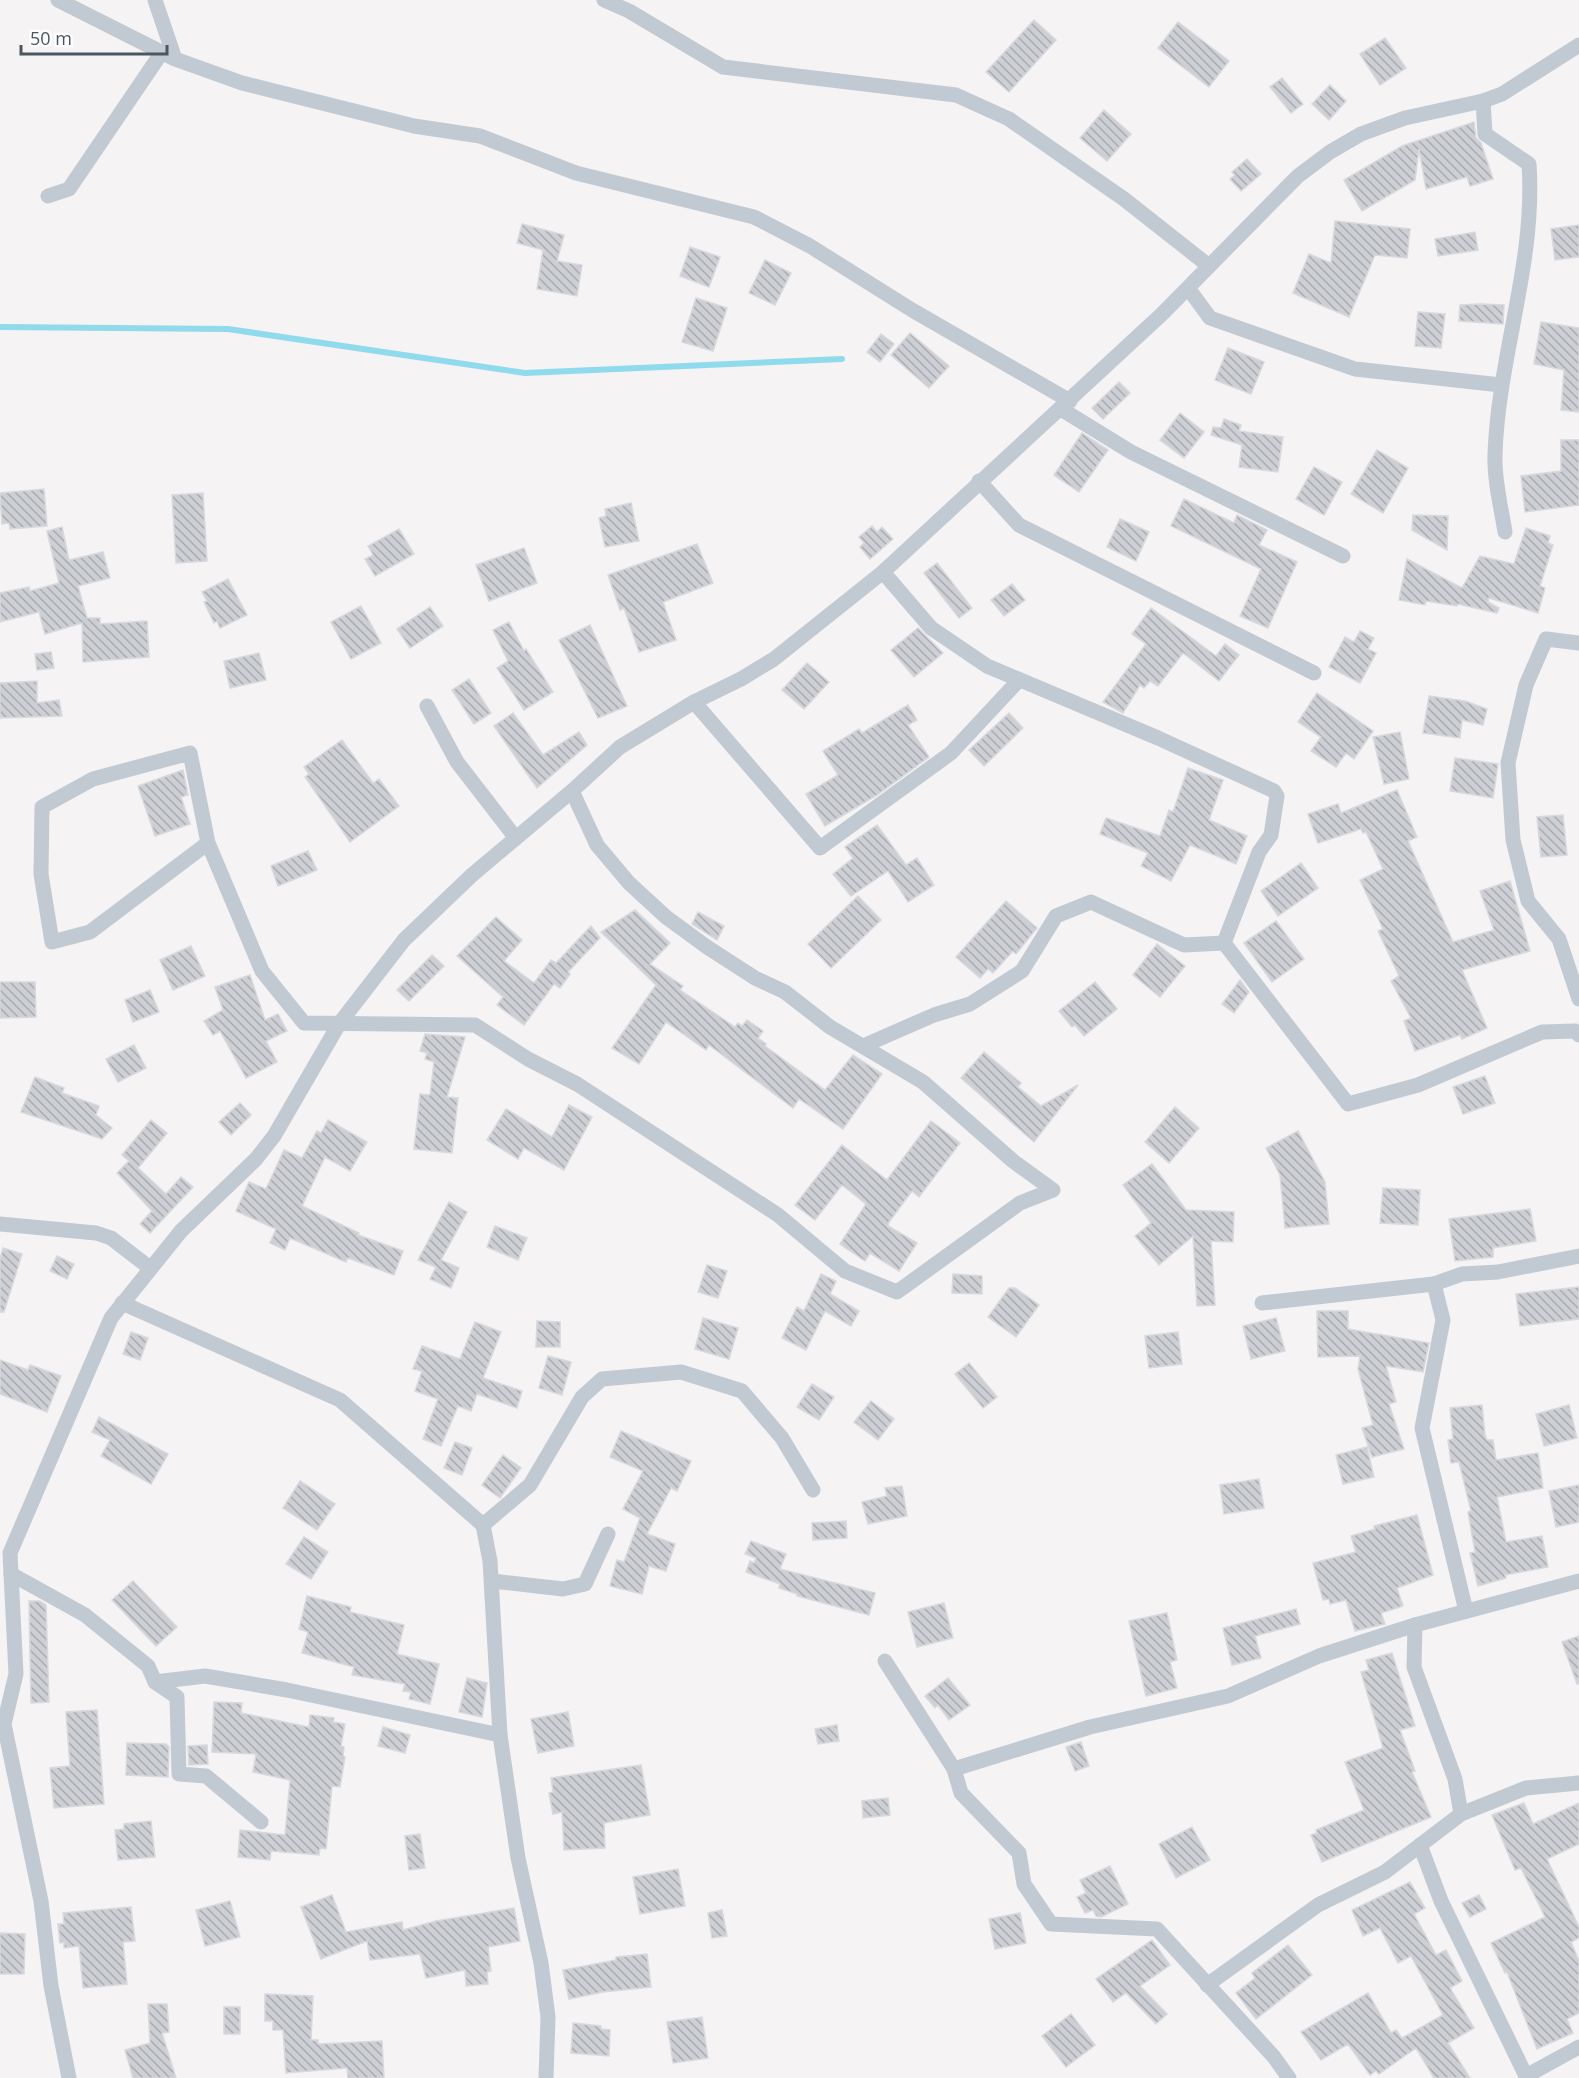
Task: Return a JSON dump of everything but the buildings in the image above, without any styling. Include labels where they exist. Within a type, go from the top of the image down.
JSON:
[{"type":"street","points":[[58,0],[169,56],[242,83],[414,126],[480,136],[576,173],[754,218],[810,246],[1065,405],[1131,452],[1343,556]]},
{"type":"street","points":[[155,0],[169,56]]},
{"type":"street","points":[[604,0],[629,11],[723,67],[957,95],[1009,119],[1124,199],[1209,266]]},
{"type":"street","points":[[69,2078],[51,1986],[41,1901],[2,1724],[16,1674],[10,1574],[5,1552],[111,1318],[181,1231],[256,1159],[274,1136],[339,1024],[404,940],[515,837],[572,791],[620,747],[694,702],[741,679],[774,659],[883,572],[979,481],[1065,405],[1188,288],[1298,176],[1330,152],[1361,134],[1405,118],[1483,101],[1502,94],[1579,45]]},
{"type":"street","points":[[48,196],[69,189],[169,56]]},
{"type":"street","points":[[1483,101],[1485,134],[1529,164],[1532,201],[1519,298],[1501,385],[1495,457],[1504,532]]},
{"type":"street","points":[[1188,288],[1210,318],[1355,369],[1501,385]]},
{"type":"street","points":[[979,481],[1019,525],[1314,674]]},
{"type":"street","points":[[883,572],[931,628],[987,666],[1274,790],[1277,796],[1271,835],[1259,852],[1224,944]]},
{"type":"street","points":[[1579,643],[1546,639],[1526,685],[1508,763],[1514,840],[1528,901],[1559,939],[1579,999]]},
{"type":"street","points":[[694,702],[820,848],[951,753],[1019,680]]},
{"type":"street","points":[[427,706],[457,762],[515,837]]},
{"type":"street","points":[[208,843],[90,932],[52,942],[41,874],[42,807],[93,779],[190,753],[208,843],[262,970],[304,1023],[475,1025],[528,1059],[577,1084],[778,1215],[845,1271],[897,1292],[1020,1203],[1053,1190],[1013,1161],[923,1082],[830,1027],[785,992],[755,978],[666,917],[630,883],[597,845],[572,791]]},
{"type":"street","points":[[863,1046],[934,1016],[970,1004],[1022,971],[1056,916],[1091,902],[1184,945],[1224,944]]},
{"type":"street","points":[[1224,944],[1348,1104],[1418,1085],[1542,1032],[1578,1030]]},
{"type":"street","points":[[0,1224],[96,1233],[111,1238],[150,1268]]},
{"type":"street","points":[[1262,1303],[1434,1284],[1462,1274],[1498,1272],[1579,1256]]},
{"type":"street","points":[[1434,1284],[1443,1320],[1422,1428],[1466,1611]]},
{"type":"street","points":[[122,1304],[340,1400],[483,1525],[492,1581],[500,1735],[518,1858],[541,1963],[548,2017],[546,2078]]},
{"type":"street","points":[[483,1525],[530,1485],[582,1397],[602,1379],[681,1372],[742,1391],[782,1438],[813,1490]]},
{"type":"street","points":[[492,1581],[563,1589],[585,1584],[608,1534]]},
{"type":"street","points":[[10,1574],[85,1615],[148,1666],[155,1682],[177,1697],[178,1774],[206,1776],[261,1822]]},
{"type":"street","points":[[954,1770],[1090,1727],[1228,1696],[1318,1656],[1415,1625],[1579,1581]]},
{"type":"street","points":[[1415,1625],[1414,1668],[1455,1779],[1461,1814]]},
{"type":"street","points":[[885,1661],[954,1770],[961,1792],[1019,1853],[1024,1884],[1051,1924],[1157,1929],[1274,2057],[1289,2078]]},
{"type":"street","points":[[155,1682],[205,1676],[287,1690],[500,1735]]},
{"type":"street","points":[[1207,1985],[1318,1905],[1385,1872],[1461,1814],[1526,1788],[1579,1783]]},
{"type":"street","points":[[1420,1845],[1441,1901],[1523,2077],[1579,2047]]},
{"type":"waterway","points":[[0,327],[228,329],[525,373],[842,359]]}]
